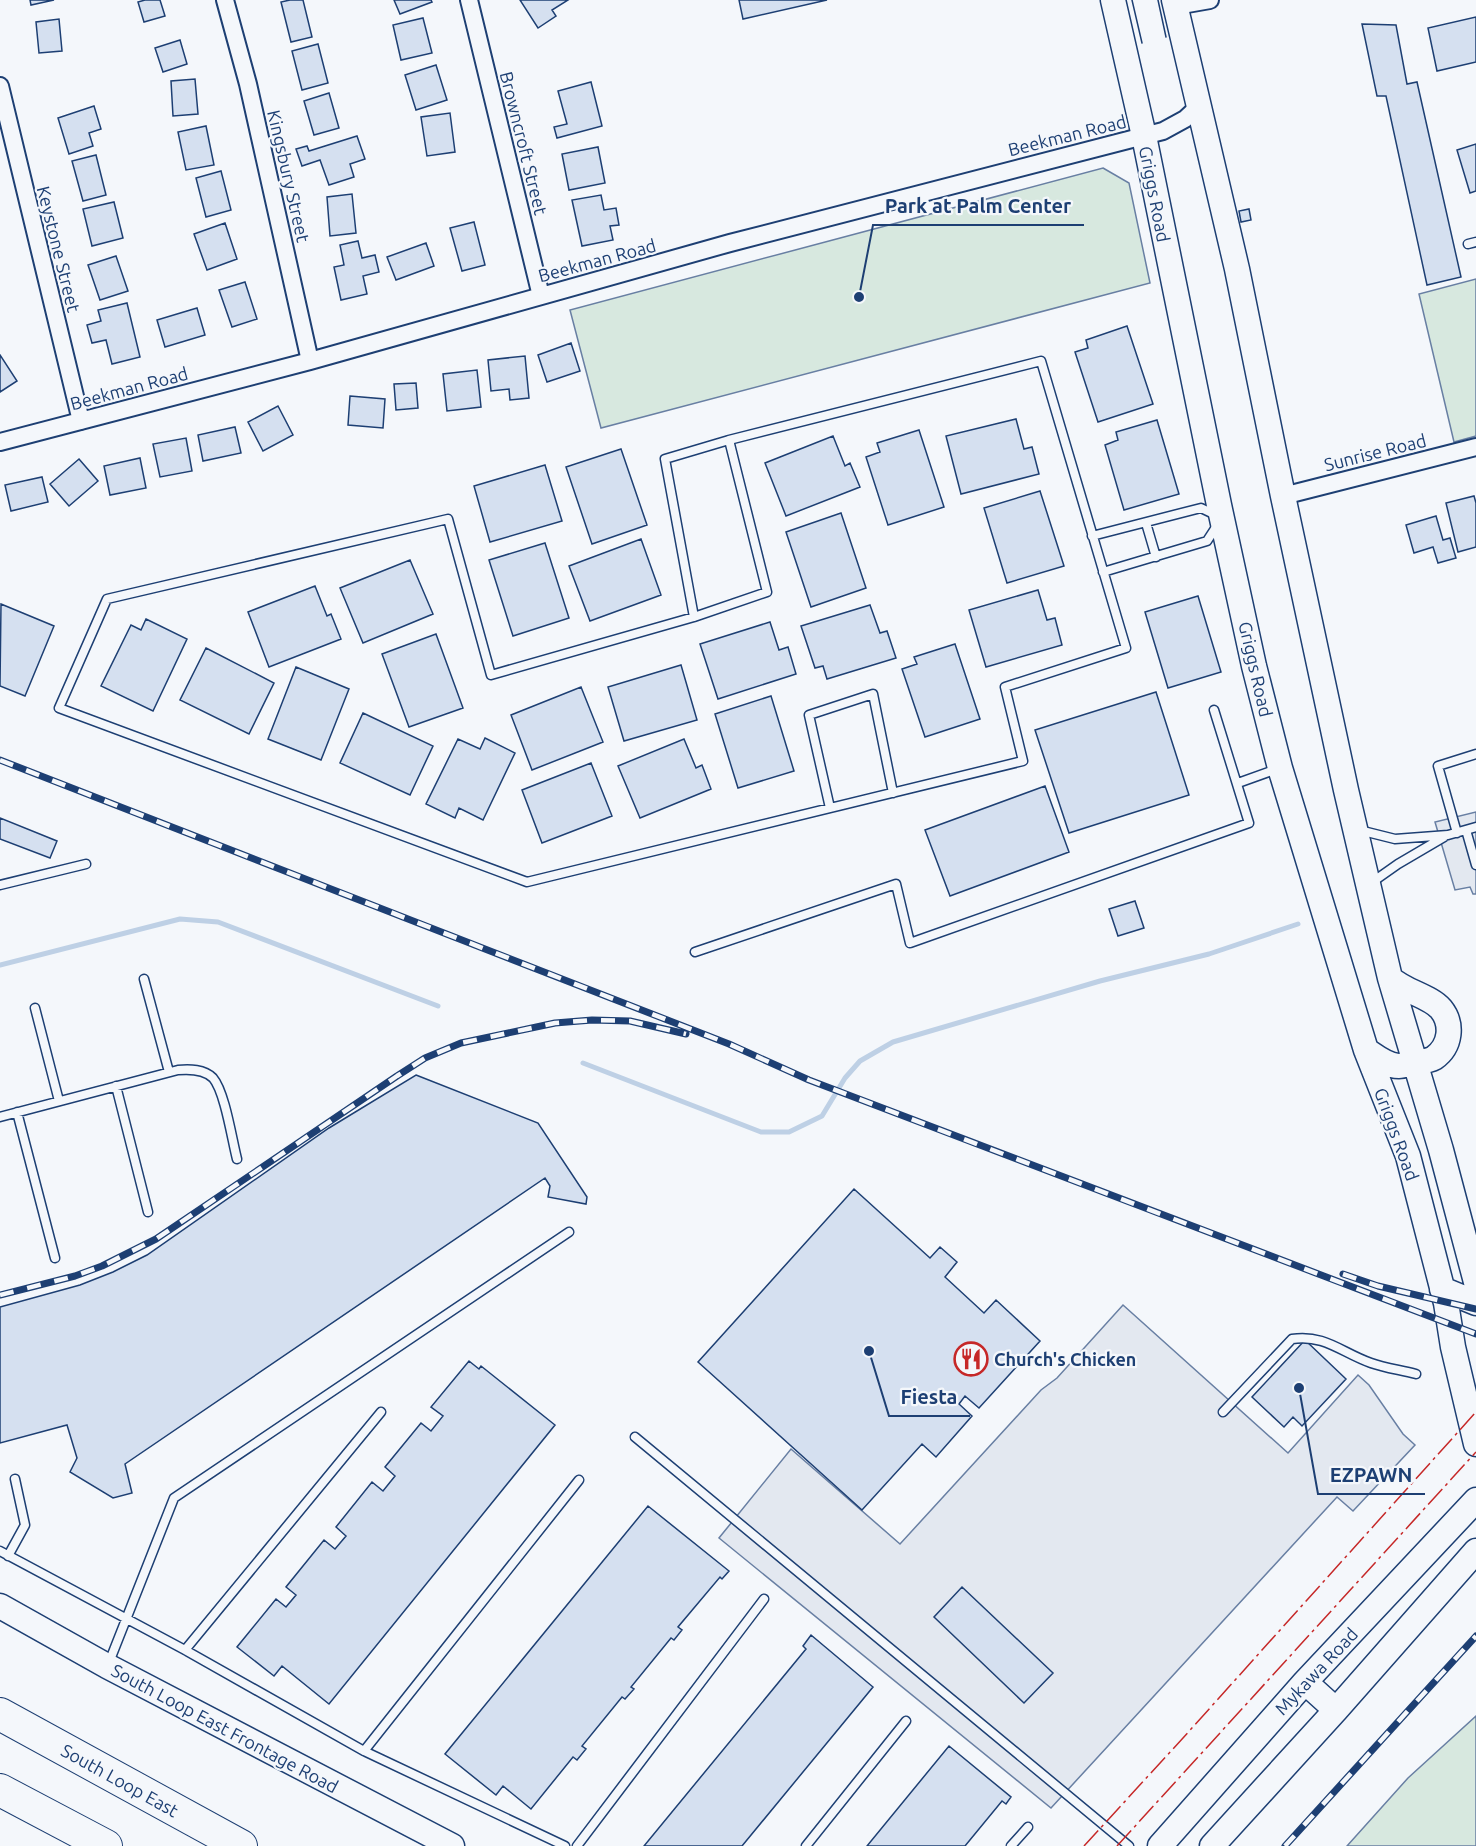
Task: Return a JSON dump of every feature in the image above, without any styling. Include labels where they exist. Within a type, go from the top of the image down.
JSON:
[{"type":"highway","points":[[0,1694],[52,1742]]},
{"type":"highway","name":"South Loop East","points":[[0,1714],[241,1846]]},
{"type":"highway","points":[[0,1790],[106,1846]]},
{"type":"main road","name":"Griggs Road","points":[[1113,0],[1144,136],[1254,666],[1280,768],[1366,1050],[1408,1156],[1442,1289],[1476,1444]]},
{"type":"main road","name":"Griggs Road","points":[[1175,3],[1237,269],[1283,496],[1390,978],[1475,1273]]},
{"type":"main road","points":[[1366,1050],[1380,1060],[1398,1066],[1433,1059],[1449,1037],[1449,1024],[1441,1009],[1430,1000],[1399,986],[1390,978]]},
{"type":"main road","points":[[1442,1289],[1476,1303]]},
{"type":"main road","name":"Mykawa Road","points":[[1160,1846],[1305,1682],[1476,1500]]},
{"type":"main road","points":[[1212,1846],[1476,1551]]},
{"type":"main road","name":"South Loop East Frontage Road","points":[[0,1606],[107,1666],[452,1846]]},
{"type":"main road","points":[[1305,1682],[1336,1710]]},
{"type":"main road","points":[[1234,1761],[1264,1789]]},
{"type":"street","name":"Kingsbury Street","points":[[225,0],[248,84],[310,361]]},
{"type":"street","name":"Browncroft Street","points":[[469,0],[542,296]]},
{"type":"street","points":[[1175,3],[1210,0]]},
{"type":"street","name":"Keystone Street","points":[[0,86],[81,421]]},
{"type":"street","name":"Beekman Road","points":[[0,442],[310,361],[978,177],[1162,131],[1185,119],[1199,106]]},
{"type":"street","name":"Sunrise Road","points":[[1283,496],[1476,447]]},
{"type":"lane","points":[[694,617],[665,459],[729,440],[1041,362],[1126,648],[1005,687],[1023,761],[527,882],[59,708],[107,599],[448,519],[491,675],[694,617],[766,592],[729,440]]},
{"type":"lane","points":[[1092,536],[1201,508],[1222,518],[1207,541],[1103,572]]},
{"type":"lane","points":[[1146,523],[1156,557]]},
{"type":"lane","points":[[830,808],[808,715],[873,694],[893,793]]},
{"type":"lane","points":[[695,952],[896,884],[910,943],[1249,823],[1214,710]]},
{"type":"lane","points":[[1476,754],[1438,766],[1457,832],[1476,865]]},
{"type":"lane","points":[[1238,783],[1280,768]]},
{"type":"lane","points":[[1356,829],[1395,839],[1457,832],[1476,827]]},
{"type":"lane","points":[[1369,885],[1398,864],[1457,832]]},
{"type":"lane","points":[[0,885],[86,864]]},
{"type":"lane","points":[[144,979],[169,1072]]},
{"type":"lane","points":[[35,1008],[59,1101]]},
{"type":"lane","points":[[0,1117],[169,1072],[196,1069],[213,1078],[222,1095],[237,1159]]},
{"type":"lane","points":[[116,1086],[148,1212]]},
{"type":"lane","points":[[17,1112],[56,1258]]},
{"type":"lane","points":[[107,1666],[174,1498],[569,1232]]},
{"type":"lane","points":[[1223,1412],[1292,1340],[1308,1337],[1326,1342],[1371,1364],[1416,1374]]},
{"type":"lane","points":[[185,1650],[381,1412]]},
{"type":"lane","points":[[635,1437],[1129,1846]]},
{"type":"lane","points":[[9,1556],[25,1525],[15,1479]]},
{"type":"lane","points":[[364,1751],[579,1480]]},
{"type":"lane","points":[[0,1551],[185,1650],[364,1751],[565,1846]]},
{"type":"lane","points":[[577,1846],[764,1599]]},
{"type":"lane","points":[[806,1846],[906,1721]]},
{"type":"lane","points":[[1011,1846],[1028,1827]]},
{"type":"shaded area","points":[[1103,168],[1129,183],[1150,283],[601,428],[570,310]]},
{"type":"shaded area","points":[[1476,279],[1476,436],[1454,442],[1419,294]]},
{"type":"shaded area","points":[[1476,812],[1476,894],[1473,894],[1470,887],[1455,890],[1435,822]]},
{"type":"shaded area","points":[[1123,1305],[1288,1453],[1358,1375],[1369,1385],[1403,1434],[1415,1445],[1353,1511],[1337,1497],[1051,1808],[719,1538],[791,1449],[900,1544],[1041,1390],[1057,1378]]},
{"type":"shaded area","points":[[1476,1716],[1476,1846],[1347,1846],[1408,1778]]},
{"type":"building","points":[[30,0],[54,0],[31,5]]},
{"type":"building","points":[[160,0],[165,16],[144,22],[138,2]]},
{"type":"building","points":[[303,0],[312,37],[291,42],[281,2]]},
{"type":"building","points":[[394,0],[431,0],[432,2],[400,14]]},
{"type":"building","points":[[520,0],[568,0],[552,10],[556,16],[538,28]]},
{"type":"building","points":[[739,0],[827,0],[743,19]]},
{"type":"building","points":[[1476,17],[1476,62],[1437,71],[1428,28]]},
{"type":"building","points":[[423,18],[432,53],[401,60],[393,25]]},
{"type":"building","points":[[59,19],[62,51],[39,53],[36,22]]},
{"type":"building","points":[[1362,24],[1396,25],[1407,84],[1417,82],[1461,277],[1427,285],[1386,96],[1377,96]]},
{"type":"building","points":[[180,40],[187,64],[163,72],[155,48]]},
{"type":"building","points":[[318,44],[328,83],[302,90],[292,51]]},
{"type":"building","points":[[436,65],[447,100],[416,110],[405,75]]},
{"type":"building","points":[[195,79],[198,114],[173,116],[171,81]]},
{"type":"building","points":[[591,82],[602,126],[557,138],[554,127],[567,124],[558,91]]},
{"type":"building","points":[[329,93],[339,128],[314,135],[304,101]]},
{"type":"building","points":[[94,106],[101,129],[89,133],[93,146],[69,154],[58,118]]},
{"type":"building","points":[[450,113],[455,152],[427,156],[421,117]]},
{"type":"building","points":[[206,126],[214,165],[186,170],[178,132]]},
{"type":"building","points":[[357,136],[365,159],[350,164],[354,177],[329,185],[320,160],[302,166],[296,149],[307,146],[309,151]]},
{"type":"building","points":[[1476,144],[1476,191],[1470,193],[1457,150]]},
{"type":"building","points":[[598,147],[605,183],[569,190],[562,154]]},
{"type":"building","points":[[96,155],[106,195],[83,201],[72,161]]},
{"type":"building","points":[[221,171],[231,210],[206,217],[196,178]]},
{"type":"building","points":[[352,194],[356,233],[330,236],[327,197]]},
{"type":"building","points":[[601,195],[604,210],[616,208],[619,225],[610,226],[613,240],[582,246],[572,200]]},
{"type":"building","points":[[114,202],[123,238],[92,246],[83,209]]},
{"type":"building","points":[[1249,209],[1251,220],[1241,222],[1239,211]]},
{"type":"building","points":[[474,222],[485,265],[462,271],[450,228]]},
{"type":"building","points":[[225,223],[237,259],[207,270],[194,234]]},
{"type":"building","points":[[358,241],[362,258],[375,255],[379,272],[363,276],[367,294],[341,300],[334,267],[344,265],[340,245]]},
{"type":"building","points":[[426,243],[434,266],[396,280],[387,257]]},
{"type":"building","points":[[116,256],[128,291],[100,300],[88,265]]},
{"type":"building","points":[[245,282],[257,319],[232,327],[219,290]]},
{"type":"building","points":[[127,303],[140,357],[112,364],[106,340],[92,343],[87,325],[101,321],[98,310]]},
{"type":"building","points":[[197,308],[205,335],[165,347],[157,320]]},
{"type":"building","points":[[1127,326],[1153,404],[1098,422],[1075,352],[1088,348],[1086,340]]},
{"type":"building","points":[[571,343],[580,371],[547,382],[538,355]]},
{"type":"building","points":[[0,355],[17,381],[0,392]]},
{"type":"building","points":[[525,356],[529,398],[510,400],[509,389],[491,391],[488,360]]},
{"type":"building","points":[[477,370],[481,407],[447,411],[443,374]]},
{"type":"building","points":[[416,383],[418,408],[396,410],[394,384]]},
{"type":"building","points":[[350,396],[385,399],[383,428],[348,425]]},
{"type":"building","points":[[278,406],[293,435],[263,451],[248,422]]},
{"type":"building","points":[[1016,419],[1024,449],[1032,447],[1039,474],[961,494],[946,436]]},
{"type":"building","points":[[1157,420],[1179,494],[1124,510],[1105,445],[1118,440],[1116,432]]},
{"type":"building","points":[[235,427],[241,453],[203,461],[198,435]]},
{"type":"building","points":[[919,430],[944,507],[888,525],[866,457],[880,452],[877,443]]},
{"type":"building","points":[[833,436],[845,466],[850,463],[860,487],[786,516],[765,463]]},
{"type":"building","points":[[186,438],[192,471],[160,477],[153,444]]},
{"type":"building","points":[[621,449],[647,525],[592,544],[566,467]]},
{"type":"building","points":[[140,458],[146,488],[110,495],[104,466]]},
{"type":"building","points":[[79,459],[98,481],[69,506],[50,484]]},
{"type":"building","points":[[545,465],[562,521],[490,542],[474,486]]},
{"type":"building","points":[[42,477],[48,502],[11,511],[5,485]]},
{"type":"building","points":[[1040,491],[1064,566],[1007,583],[984,508]]},
{"type":"building","points":[[1474,496],[1476,547],[1458,552],[1446,503]]},
{"type":"building","points":[[841,513],[866,588],[811,607],[786,532]]},
{"type":"building","points":[[1436,516],[1443,540],[1450,538],[1456,558],[1438,563],[1433,547],[1414,553],[1406,525]]},
{"type":"building","points":[[641,539],[661,595],[590,621],[569,566]]},
{"type":"building","points":[[545,543],[569,618],[513,636],[489,560]]},
{"type":"building","points":[[410,560],[433,614],[363,643],[340,588]]},
{"type":"building","points":[[315,586],[327,616],[331,614],[341,639],[269,667],[248,612]]},
{"type":"building","points":[[1038,590],[1047,620],[1055,618],[1062,645],[986,667],[969,610]]},
{"type":"building","points":[[1198,596],[1221,672],[1168,688],[1145,612]]},
{"type":"building","points":[[1,604],[54,626],[25,696],[0,686]]},
{"type":"building","points":[[870,605],[880,633],[887,631],[896,658],[827,679],[823,666],[815,668],[801,626]]},
{"type":"building","points":[[146,619],[187,639],[153,711],[101,686],[131,625],[141,630]]},
{"type":"building","points":[[770,622],[779,650],[788,647],[796,674],[718,699],[700,644]]},
{"type":"building","points":[[436,634],[463,708],[409,727],[382,654]]},
{"type":"building","points":[[955,644],[980,719],[925,737],[902,669],[917,664],[914,657]]},
{"type":"building","points":[[206,648],[274,683],[249,734],[180,700]]},
{"type":"building","points":[[681,665],[697,720],[624,741],[608,687]]},
{"type":"building","points":[[296,667],[349,689],[321,760],[268,739]]},
{"type":"building","points":[[581,687],[603,742],[532,770],[511,715]]},
{"type":"building","points":[[1156,692],[1189,795],[1069,833],[1035,730]]},
{"type":"building","points":[[771,696],[794,771],[738,788],[715,714]]},
{"type":"building","points":[[363,713],[433,746],[410,795],[340,763]]},
{"type":"building","points":[[485,738],[515,753],[483,820],[459,808],[455,818],[426,804],[458,739],[480,749]]},
{"type":"building","points":[[684,739],[696,768],[702,765],[711,789],[640,818],[618,766]]},
{"type":"building","points":[[591,763],[612,816],[542,843],[522,790]]},
{"type":"building","points":[[1045,786],[1069,852],[950,896],[925,830]]},
{"type":"building","points":[[0,818],[57,841],[50,858],[0,839]]},
{"type":"building","points":[[1135,901],[1144,928],[1118,936],[1109,909]]},
{"type":"building","points":[[416,1075],[538,1123],[587,1197],[586,1204],[548,1197],[550,1186],[545,1178],[125,1464],[132,1493],[113,1498],[70,1472],[77,1458],[67,1425],[0,1443],[0,1307],[80,1285],[147,1255],[329,1128]]},
{"type":"building","points":[[854,1189],[930,1258],[940,1247],[957,1262],[945,1277],[984,1313],[996,1300],[1040,1341],[979,1408],[965,1396],[959,1404],[972,1416],[936,1457],[922,1444],[862,1510],[698,1362]]},
{"type":"building","points":[[1305,1340],[1346,1379],[1302,1426],[1293,1417],[1284,1427],[1252,1397]]},
{"type":"building","points":[[469,1361],[479,1369],[481,1366],[555,1425],[329,1704],[282,1666],[274,1676],[237,1647],[276,1599],[286,1607],[296,1595],[286,1587],[324,1540],[335,1549],[346,1536],[336,1527],[372,1482],[383,1491],[395,1476],[385,1467],[421,1423],[431,1431],[443,1416],[431,1407]]},
{"type":"building","points":[[648,1506],[729,1571],[722,1579],[720,1577],[678,1627],[682,1630],[674,1640],[671,1638],[631,1687],[634,1689],[625,1699],[622,1697],[582,1746],[586,1749],[577,1760],[573,1757],[531,1809],[503,1786],[496,1795],[445,1754]]},
{"type":"building","points":[[962,1587],[1053,1673],[1024,1703],[934,1617]]},
{"type":"building","points":[[811,1635],[873,1687],[742,1846],[644,1846],[806,1649],[803,1646]]},
{"type":"building","points":[[949,1746],[1011,1797],[1006,1804],[1002,1801],[965,1846],[867,1846]]},
{"type":"waterway","points":[[0,965],[180,919],[218,922],[438,1006]]},
{"type":"waterway","points":[[583,1063],[761,1132],[789,1132],[822,1116],[845,1078],[860,1061],[893,1042],[1100,981],[1209,954],[1298,924]]},
{"type":"tram line","points":[[1132,0],[1142,43]]},
{"type":"tram line","points":[[1158,0],[1166,37]]},
{"type":"railway","points":[[0,760],[729,1044],[809,1080],[1476,1334]]},
{"type":"railway","points":[[0,1295],[75,1276],[102,1266],[156,1239],[425,1058],[461,1043],[555,1023],[592,1020],[630,1021],[686,1034]]},
{"type":"railway","points":[[1343,1274],[1378,1286],[1476,1309]]},
{"type":"railway","points":[[1285,1846],[1476,1636]]},
{"type":"power","points":[[1084,1846],[1476,1412]]},
{"type":"power","points":[[1117,1846],[1476,1452]]},
{"type":"place","name":"Park at Palm Center","points":[[859,297]]},
{"type":"place","name":"Fiesta","points":[[869,1351]]},
{"type":"place","name":"Church's Chicken","points":[[971,1359]]},
{"type":"place","name":"EZPAWN","points":[[1299,1388]]}]
